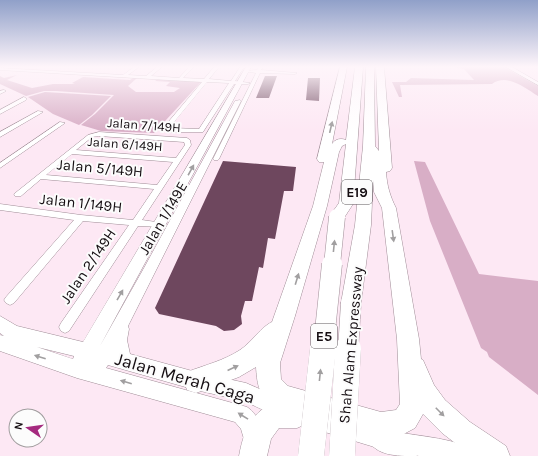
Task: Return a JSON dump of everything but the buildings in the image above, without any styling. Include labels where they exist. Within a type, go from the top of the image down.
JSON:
[{"type":"highway","points":[[328,211],[316,191],[340,88]]},
{"type":"highway","name":"E5","points":[[328,211],[342,142],[351,88]]},
{"type":"highway","name":"E19","points":[[328,211],[346,204],[364,88]]},
{"type":"highway","name":"E19","points":[[351,303],[365,88]]},
{"type":"highway","name":"Shah Alam Expressway","points":[[342,456],[351,303],[364,225],[369,146],[367,88]]},
{"type":"highway","points":[[342,142],[338,144],[333,152],[328,211],[285,316],[268,363],[269,383],[275,392],[299,402],[381,424],[399,423],[406,419],[411,412],[413,397],[408,339],[389,208],[382,127],[381,88]]},
{"type":"highway","points":[[369,146],[375,152],[378,161],[381,192],[389,208]]},
{"type":"highway","name":"Shah Alam Expressway","points":[[311,456],[328,211]]},
{"type":"highway","points":[[196,381],[226,372],[243,364],[258,352],[285,316]]},
{"type":"highway","points":[[408,339],[419,380],[431,403],[447,419],[496,456]]},
{"type":"highway","points":[[253,454],[263,426],[273,417],[280,414],[297,415]]},
{"type":"highway","points":[[381,439],[403,456]]},
{"type":"street","points":[[199,88],[167,127],[171,130],[201,131],[228,88]]},
{"type":"street","name":"Jalan 1/149E","points":[[96,353],[100,329],[240,88]]},
{"type":"street","name":"Jalan 1/149E","points":[[86,371],[96,353],[126,314],[209,158],[242,88]]},
{"type":"street","points":[[216,159],[244,88]]},
{"type":"street","points":[[0,112],[24,100]]},
{"type":"street","points":[[0,135],[40,112]]},
{"type":"street","points":[[0,166],[62,123]]},
{"type":"street","name":"Jalan 7/149H","points":[[70,152],[90,136],[99,134],[187,140]]},
{"type":"street","name":"Jalan 2/149H","points":[[65,327],[188,145],[187,140]]},
{"type":"street","points":[[18,194],[70,152]]},
{"type":"street","name":"Jalan 6/149H","points":[[70,152],[178,160]]},
{"type":"street","name":"Jalan 5/149H","points":[[39,177],[159,187]]},
{"type":"street","name":"Jalan 1/149H","points":[[0,207],[81,218],[135,222],[160,226]]},
{"type":"street","points":[[10,300],[81,218]]},
{"type":"street","points":[[122,361],[119,348],[119,334],[126,314]]},
{"type":"street","name":"Jalan Merah Caga","points":[[0,323],[13,333],[96,353],[196,381],[246,392],[274,406],[297,415],[381,439],[433,448],[464,456]]},
{"type":"street","points":[[63,345],[83,340],[100,329]]},
{"type":"street","name":"Jalan Merah Caga","points":[[0,344],[86,371],[240,414],[247,418],[251,424],[253,454]]},
{"type":"shaded area","points":[[9,88],[131,88],[136,92],[174,92],[180,88],[195,88],[154,133],[101,131],[81,125],[95,114],[114,95],[44,91],[26,96]]},
{"type":"shaded area","points":[[395,88],[401,88],[402,97],[399,97]]},
{"type":"shaded area","points":[[526,88],[538,88],[538,96]]},
{"type":"shaded area","points":[[45,92],[111,96],[92,115],[79,125],[53,114],[28,97]]},
{"type":"shaded area","points":[[414,161],[425,162],[479,274],[538,281],[538,395],[489,357],[487,352],[481,348],[430,221]]}]
